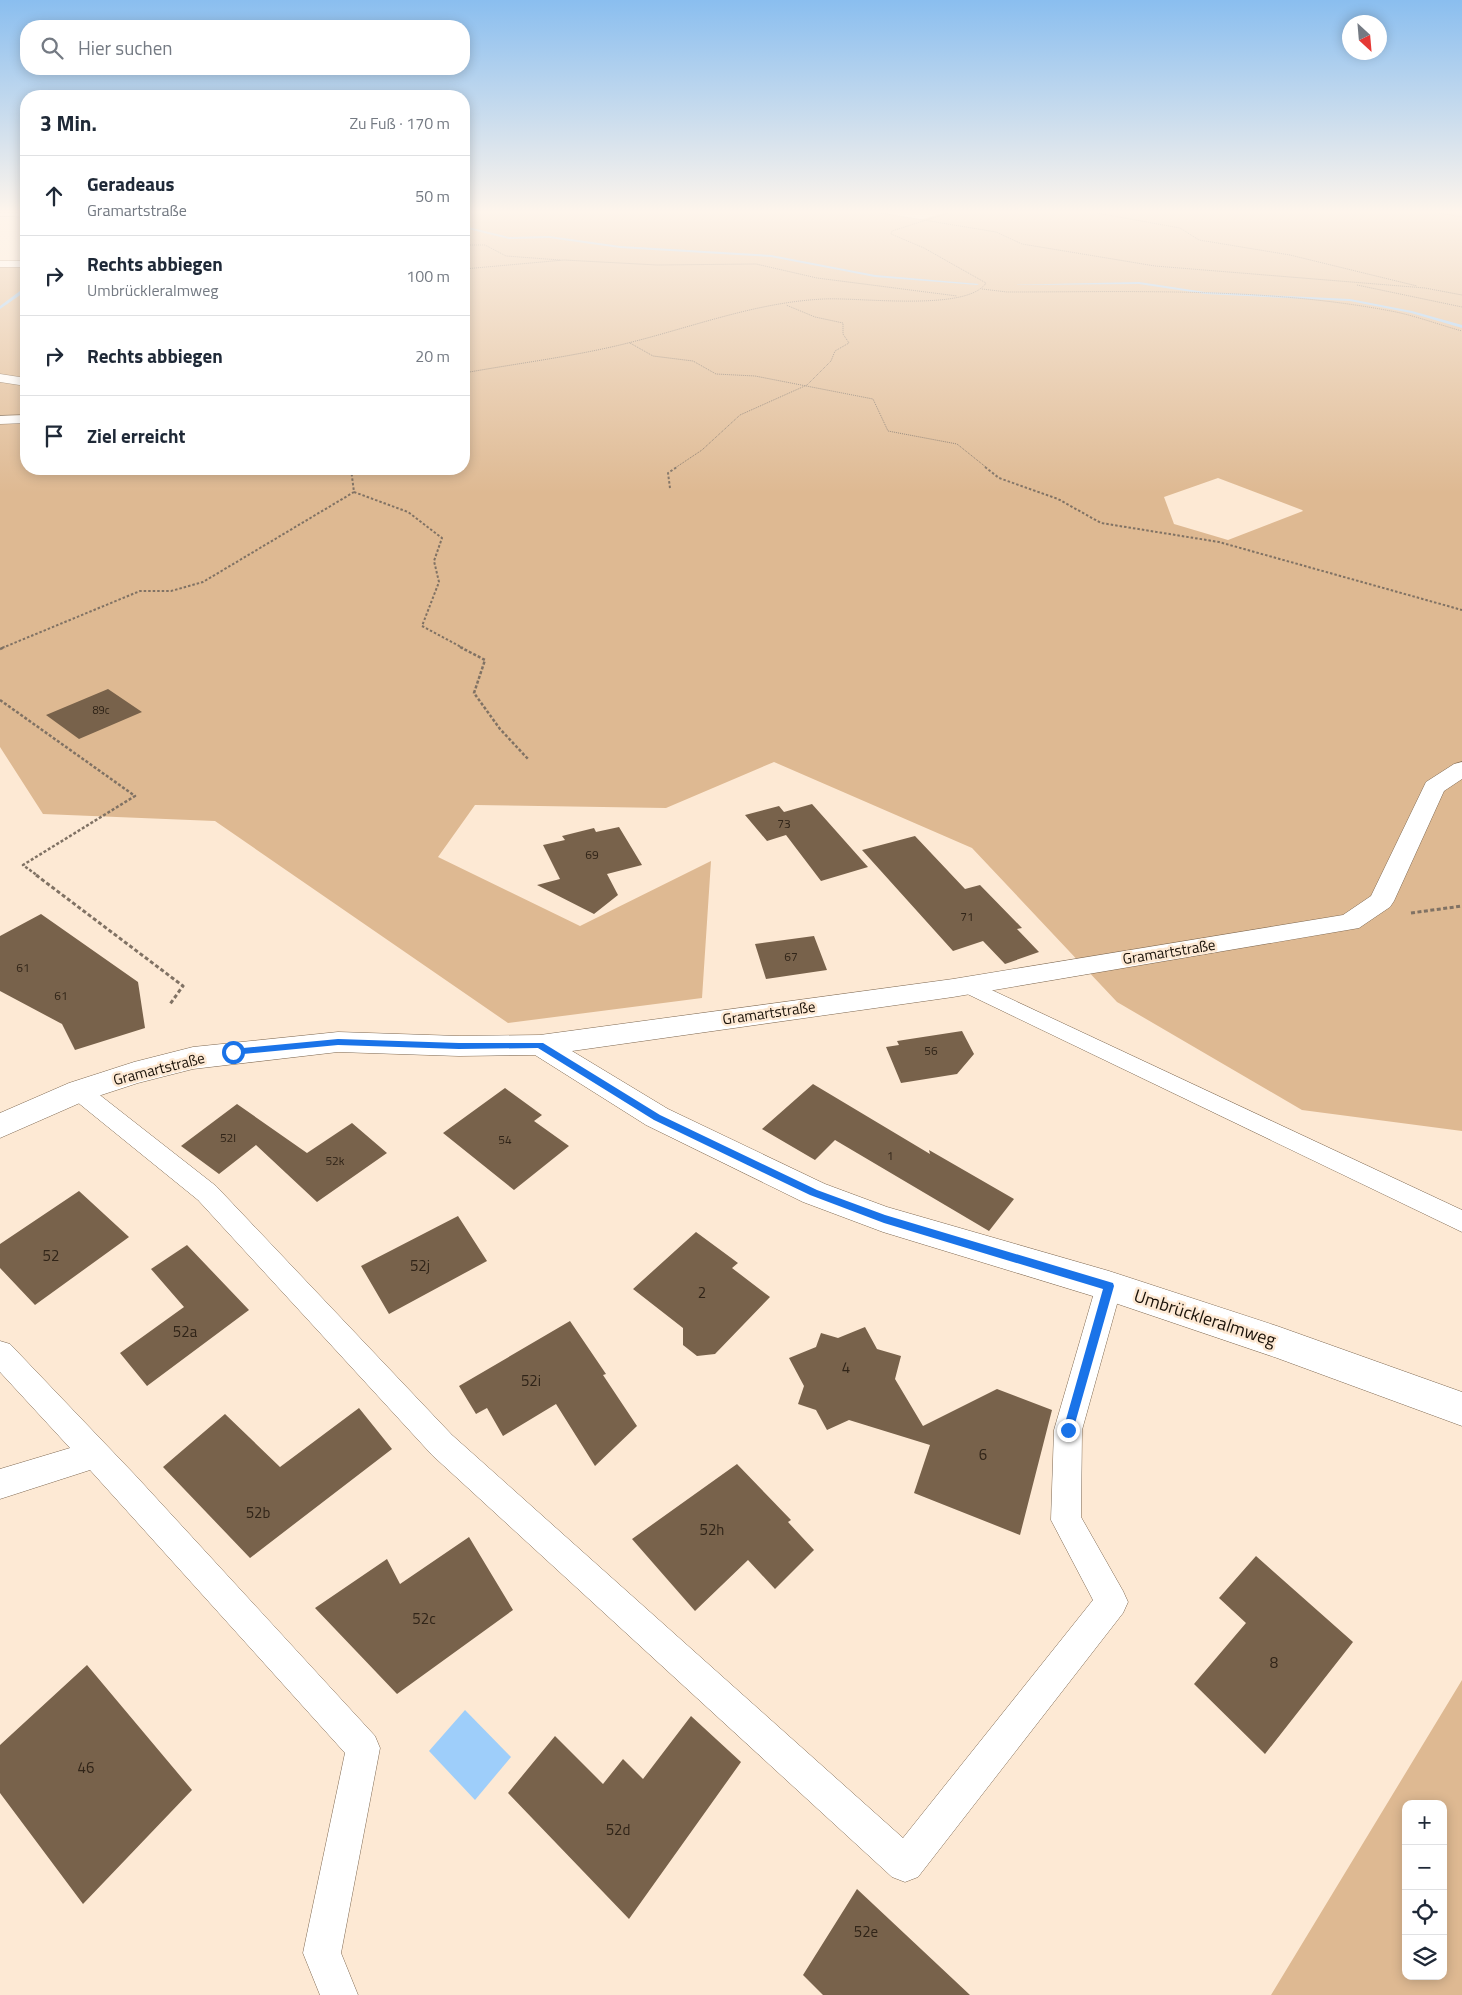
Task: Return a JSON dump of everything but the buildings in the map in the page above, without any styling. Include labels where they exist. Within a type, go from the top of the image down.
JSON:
[{"type":"street","points":[[0,378],[20,381]]},
{"type":"street","points":[[0,420],[20,419]]},
{"type":"street","name":"Gramartstraße","points":[[0,1126],[79,1091],[134,1073],[193,1058],[277,1046],[338,1042],[459,1046],[540,1045],[966,985],[1350,922],[1380,901],[1434,787],[1462,769]]},
{"type":"street","name":"Umbrückleralmweg","points":[[540,1045],[657,1118],[814,1193],[884,1219],[1109,1286],[1277,1342],[1462,1409]]},
{"type":"lane","points":[[966,985],[1462,1222]]},
{"type":"lane","points":[[79,1091],[208,1193],[442,1445],[905,1864],[1112,1602],[1066,1520],[1068,1430],[1109,1286]]},
{"type":"lane","points":[[0,1353],[95,1454],[363,1748],[322,1953],[339,1995]]},
{"type":"lane","points":[[0,1484],[95,1454]]},
{"type":"path","points":[[470,372],[630,343],[732,314],[773,306]]},
{"type":"path","points":[[670,488],[668,473],[702,450],[740,415],[807,385],[831,361],[835,351],[849,343],[843,334],[843,323],[815,317],[789,306]]},
{"type":"path","points":[[1352,306],[1392,311],[1462,332]]},
{"type":"path","points":[[630,343],[653,356],[693,362],[716,374],[755,376],[807,385],[873,400],[888,431],[958,444],[999,478],[1058,499],[1101,523],[1219,542],[1462,610]]},
{"type":"path","points":[[352,475],[354,492]]},
{"type":"path","points":[[0,650],[140,591],[171,591],[202,582],[354,492]]},
{"type":"path","points":[[354,492],[408,512],[442,538],[434,561],[439,582],[422,626],[485,660],[474,692],[500,728],[528,760]]},
{"type":"path","points":[[0,700],[28,718],[135,796],[23,864],[183,986],[170,1004]]},
{"type":"shaded area","points":[[0,306],[20,306],[20,475],[470,475],[470,306],[1462,306],[1462,1131],[1302,1110],[1117,1002],[972,848],[774,762],[666,808],[475,805],[438,857],[580,926],[711,861],[702,998],[508,1023],[215,821],[43,814],[0,747]],"holes":[[[1218,478],[1303,511],[1228,540],[1174,524],[1164,497]]]},
{"type":"shaded area","points":[[1462,1680],[1462,1995],[1271,1995]]},
{"type":"water","points":[[465,1710],[511,1757],[475,1800],[429,1751]]},
{"type":"waterway","points":[[1382,306],[1412,312],[1462,327]]},
{"type":"route","points":[[233,1052],[277,1046],[338,1042],[459,1046],[540,1045],[657,1118],[814,1193],[884,1219],[1109,1286],[1068,1430]]}]
